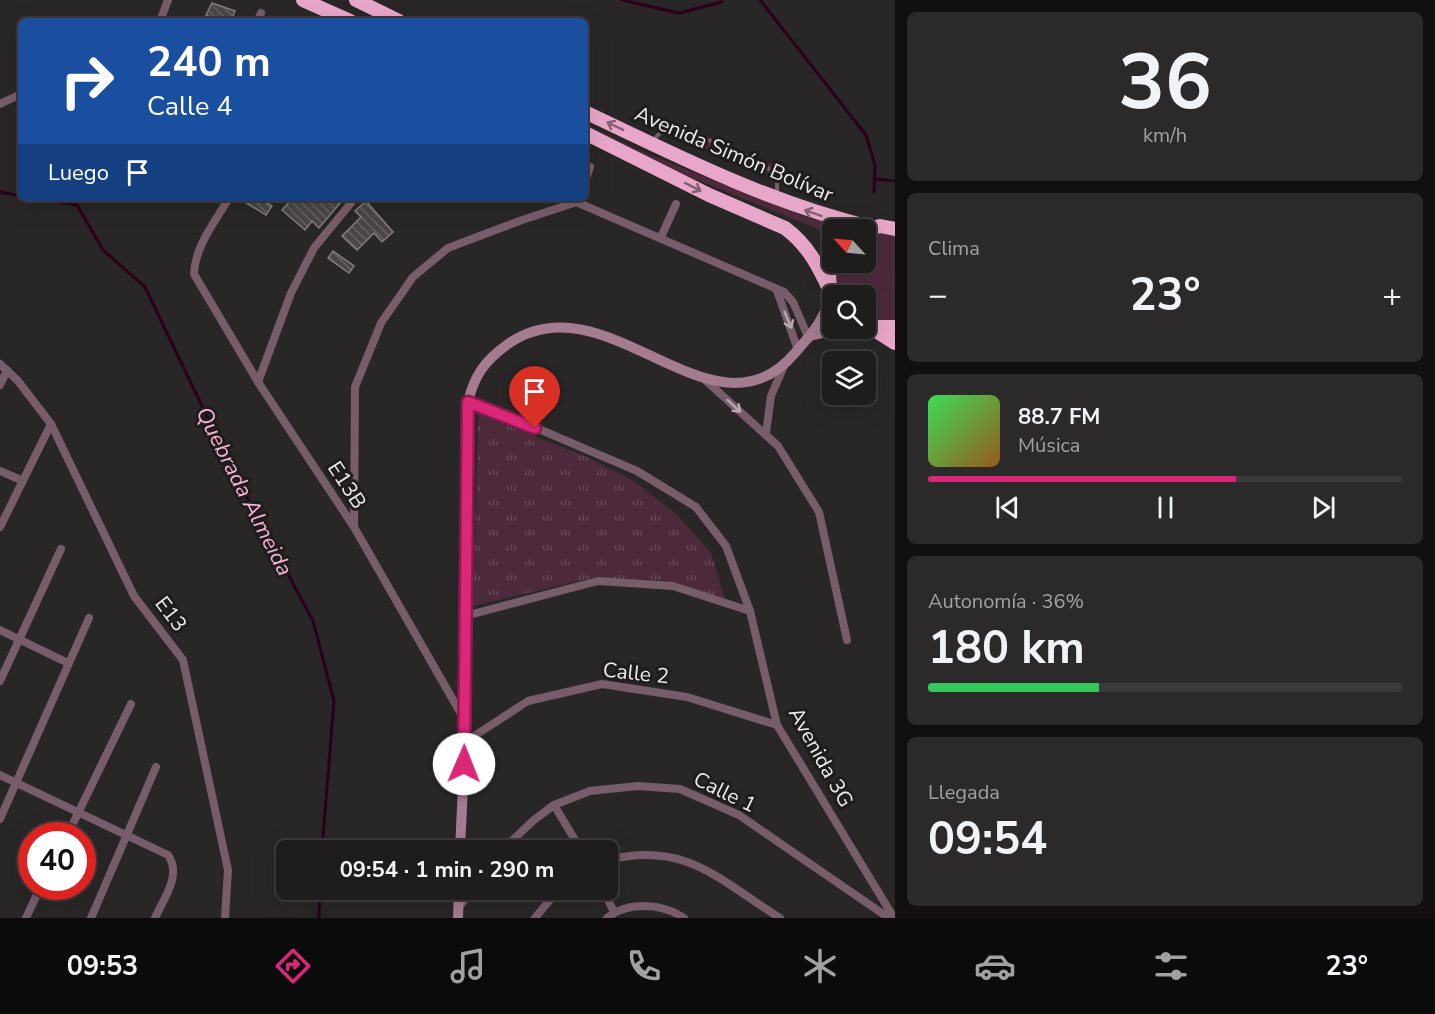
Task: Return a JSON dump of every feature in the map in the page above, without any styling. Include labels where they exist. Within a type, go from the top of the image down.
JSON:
[{"type":"highway","points":[[303,0],[343,18]]},
{"type":"highway","points":[[356,0],[393,18]]},
{"type":"highway","name":"Avenida Simón Bolívar","points":[[588,113],[652,145],[776,198],[832,219]]},
{"type":"highway","name":"Avenida Simón Bolívar","points":[[588,134],[709,195],[785,228],[796,236],[815,259],[827,285]]},
{"type":"highway","name":"Avenida Simón Bolívar","points":[[876,228],[893,227]]},
{"type":"highway","points":[[876,328],[895,327]]},
{"type":"highway","points":[[876,332],[895,343]]},
{"type":"street","points":[[161,18],[168,0]]},
{"type":"street","points":[[0,104],[18,95]]},
{"type":"street","points":[[588,173],[590,167]]},
{"type":"street","name":"E13B","points":[[228,201],[200,246],[194,261],[194,274],[258,382],[354,527],[464,719]]},
{"type":"street","points":[[258,382],[291,293],[314,248],[353,201]]},
{"type":"street","points":[[354,527],[355,387],[381,323],[413,277],[448,248],[575,201]]},
{"type":"street","points":[[580,201],[770,284],[777,291],[798,350]]},
{"type":"street","points":[[661,237],[676,204]]},
{"type":"street","points":[[777,291],[784,292],[793,302],[811,337]]},
{"type":"street","points":[[460,840],[465,742],[468,402],[480,369],[499,350],[522,334],[558,326],[584,328],[703,378],[747,383],[768,376],[784,366],[811,337],[822,314]]},
{"type":"street","points":[[811,337],[822,334]]},
{"type":"street","name":"E13","points":[[0,364],[51,424],[135,596],[183,660],[228,870],[225,918]]},
{"type":"street","points":[[766,433],[771,396],[784,366]]},
{"type":"street","points":[[0,385],[7,370]]},
{"type":"street","points":[[703,378],[778,446],[819,512],[848,640]]},
{"type":"street","name":"Avenida 3G","points":[[468,402],[494,410],[638,471],[696,507],[726,546],[750,612],[777,725],[894,918]]},
{"type":"street","points":[[0,527],[21,480],[51,424]]},
{"type":"street","points":[[0,471],[21,480]]},
{"type":"street","points":[[0,681],[61,549]]},
{"type":"street","points":[[465,616],[597,581],[673,586],[750,612]]},
{"type":"street","points":[[0,819],[89,618]]},
{"type":"street","points":[[0,630],[68,663]]},
{"type":"street","name":"Calle 2","points":[[465,742],[528,701],[602,684],[687,698],[777,725]]},
{"type":"street","points":[[73,822],[131,704]]},
{"type":"street","points":[[91,918],[156,766]]},
{"type":"street","points":[[0,775],[126,837],[168,855],[175,865],[175,874],[155,918]]},
{"type":"street","name":"Calle 1","points":[[514,840],[554,805],[590,791],[637,786],[680,789],[739,815],[890,918]]},
{"type":"street","points":[[554,805],[575,840]]},
{"type":"street","points":[[618,858],[636,853],[664,854],[692,862],[780,918]]},
{"type":"street","points":[[26,918],[34,900]]},
{"type":"street","points":[[458,913],[466,900]]},
{"type":"street","points":[[535,918],[550,900]]},
{"type":"street","points":[[606,900],[611,915],[635,907],[654,906],[673,910],[684,918]]},
{"type":"lane","points":[[652,145],[657,135],[671,130],[698,137],[761,164],[777,177],[776,198]]},
{"type":"green space","points":[[588,125],[643,152],[808,218],[822,221],[822,234],[816,228],[640,157],[588,132]]},
{"type":"green space","points":[[674,138],[701,139],[775,165],[782,179],[743,162]]},
{"type":"green space","points":[[895,232],[895,320],[883,323],[876,322],[876,285],[837,285],[835,273],[876,273],[876,233]]},
{"type":"green space","points":[[478,414],[587,457],[634,481],[676,514],[711,553],[725,599],[661,580],[592,578],[473,606]]},
{"type":"building","points":[[212,3],[235,11],[232,18],[213,18],[206,15]]},
{"type":"building","points":[[243,201],[264,201],[272,206],[266,215]]},
{"type":"building","points":[[290,201],[341,202],[319,228],[312,221],[305,230],[282,210]]},
{"type":"building","points":[[366,201],[393,232],[382,242],[374,233],[357,250],[342,236],[361,217],[355,211]]},
{"type":"building","points":[[333,251],[354,266],[349,273],[328,258]]},
{"type":"waterway","points":[[622,0],[679,13],[722,2],[722,0]]},
{"type":"waterway","points":[[760,0],[866,135],[875,165],[874,192]]},
{"type":"waterway","points":[[874,179],[895,181]]},
{"type":"waterway","name":"Quebrada Almeida","points":[[0,192],[18,195]]},
{"type":"waterway","name":"Quebrada Almeida","points":[[52,201],[77,205],[103,250],[145,287],[232,469],[313,621],[334,701],[323,840]]},
{"type":"waterway","name":"Quebrada Almeida","points":[[319,918],[320,900]]},
{"type":"route","points":[[464,764],[468,402],[494,410],[535,428]]}]
